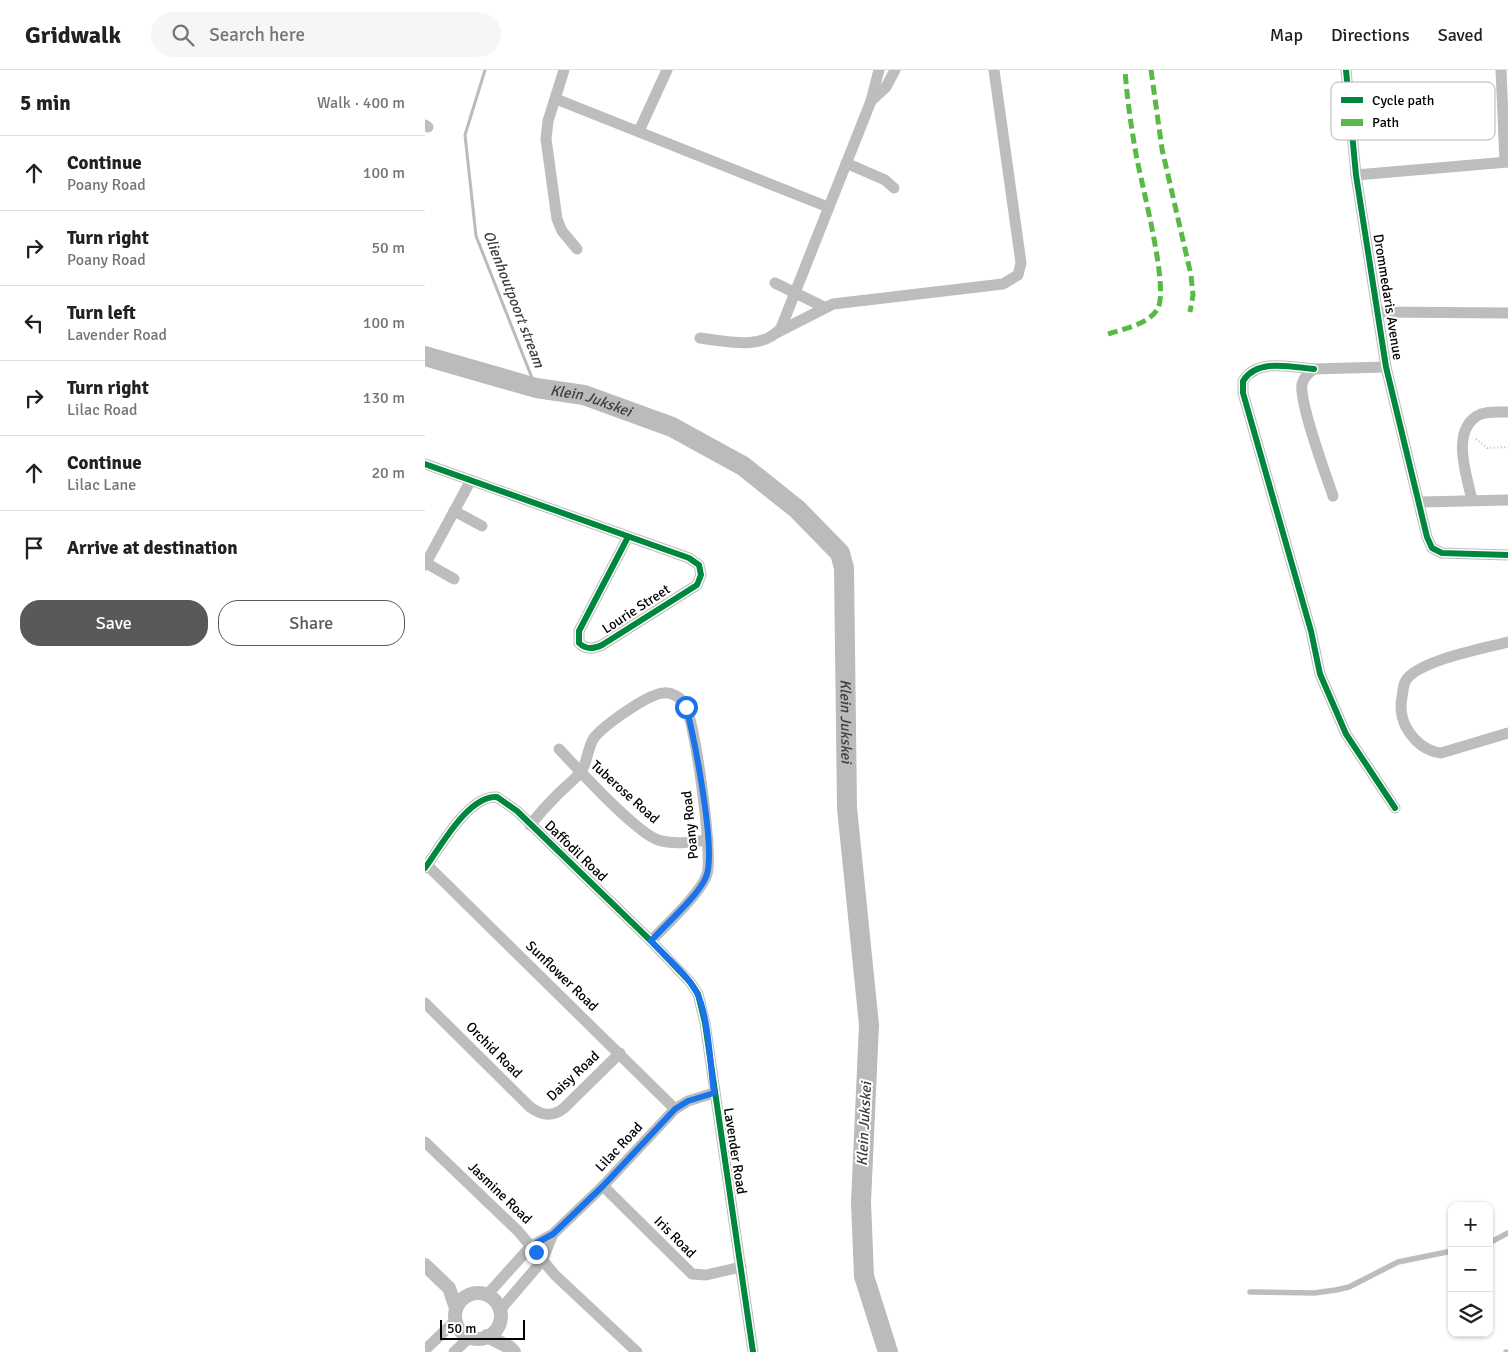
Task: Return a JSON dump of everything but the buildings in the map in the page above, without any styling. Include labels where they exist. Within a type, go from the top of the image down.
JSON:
[{"type":"street","points":[[563,70],[546,130],[557,219],[562,231],[577,249]]},
{"type":"street","points":[[639,131],[667,70]]},
{"type":"street","points":[[776,333],[781,328],[847,163],[871,101],[879,70]]},
{"type":"street","points":[[871,101],[886,87],[895,70]]},
{"type":"street","points":[[701,338],[757,342],[823,307],[849,302],[1003,284],[1018,275],[1021,263],[994,70]]},
{"type":"street","points":[[1356,175],[1507,162],[1501,70]]},
{"type":"street","points":[[556,99],[828,207]]},
{"type":"street","name":"Drommedaris Avenue","points":[[1353,140],[1356,175],[1386,367],[1429,542],[1432,548],[1442,553],[1508,555]]},
{"type":"street","points":[[847,163],[885,180],[894,188]]},
{"type":"street","points":[[775,283],[795,291],[823,307]]},
{"type":"street","points":[[1377,312],[1508,313]]},
{"type":"street","points":[[1386,367],[1314,369],[1271,366],[1255,369],[1243,381],[1243,393],[1309,624],[1320,674],[1349,739],[1395,808]]},
{"type":"street","points":[[1314,369],[1304,379],[1302,393],[1314,440],[1333,496]]},
{"type":"street","points":[[1472,500],[1462,450],[1466,430],[1476,417],[1483,413],[1508,412]]},
{"type":"street","name":"Lourie Street","points":[[425,464],[696,561],[701,570],[700,581],[602,645],[587,648],[579,643],[579,631],[628,537]]},
{"type":"street","points":[[454,579],[426,564],[471,480]]},
{"type":"street","points":[[1419,502],[1508,500]]},
{"type":"street","points":[[455,511],[482,526]]},
{"type":"street","points":[[1508,642],[1422,668],[1405,681],[1401,700],[1402,716],[1409,732],[1420,745],[1433,752],[1441,753],[1508,733]]},
{"type":"street","name":"Poany Road","points":[[581,772],[594,739],[620,716],[657,694],[671,694],[684,702],[689,719],[708,840],[709,869],[704,881],[651,941]]},
{"type":"street","name":"Tuberose Road","points":[[559,749],[609,801],[655,839],[687,842],[708,840]]},
{"type":"street","points":[[530,825],[581,772]]},
{"type":"street","name":"Daffodil Road","points":[[426,867],[459,822],[477,804],[484,799],[497,797],[507,802],[651,941]]},
{"type":"street","name":"Sunflower Road","points":[[426,867],[620,1053],[675,1109]]},
{"type":"street","name":"Lavender Road","points":[[651,941],[690,982],[698,994],[705,1022],[753,1352]]},
{"type":"street","name":"Orchid Road","points":[[425,1003],[530,1107],[544,1115]]},
{"type":"street","name":"Daisy Road","points":[[544,1115],[555,1114],[564,1108],[620,1053]]},
{"type":"street","name":"Lilac Road","points":[[553,1234],[603,1186],[675,1109],[688,1101],[714,1093]]},
{"type":"street","name":"Jasmine Road","points":[[425,1142],[531,1246],[543,1261],[637,1352]]},
{"type":"street","name":"Iris Road","points":[[603,1186],[692,1274],[706,1275],[741,1267]]},
{"type":"street","points":[[487,1295],[531,1246],[553,1234]]},
{"type":"street","points":[[487,1336],[499,1317],[543,1261],[553,1234]]},
{"type":"street","points":[[425,1265],[449,1288],[469,1295]]},
{"type":"street","points":[[449,1288],[461,1331],[470,1337],[487,1336],[512,1349]]},
{"type":"street","points":[[425,1350],[456,1315],[463,1298],[481,1293],[493,1299],[512,1349]]},
{"type":"street","points":[[454,1352],[470,1337]]},
{"type":"lane","points":[[1493,1241],[1508,1233]]},
{"type":"lane","points":[[1250,1292],[1314,1293],[1336,1290],[1349,1287],[1398,1262],[1448,1252]]},
{"type":"path","points":[[1466,430],[1487,448],[1508,447]]},
{"type":"waterway","name":"Olienhoutpoort stream","points":[[485,70],[465,135],[476,236],[536,388]]},
{"type":"waterway","name":"Klein Jukskei","points":[[425,356],[536,388],[584,395],[672,427],[743,466],[797,509],[840,553],[844,568],[847,808],[869,1025],[861,1202],[864,1276],[888,1352]]},
{"type":"marked path","points":[[1108,334],[1136,325],[1149,318],[1158,308],[1160,296],[1157,257],[1134,144],[1125,70]]},
{"type":"marked path","points":[[1151,70],[1162,149],[1191,275],[1193,295],[1190,312]]},
{"type":"cycle path","points":[[1346,70],[1347,82]]},
{"type":"cycle path","points":[[1353,140],[1356,175],[1386,367],[1427,537],[1432,548],[1442,553],[1508,555]]},
{"type":"cycle path","points":[[1314,369],[1286,366],[1257,369],[1243,381],[1243,393],[1311,631],[1320,674],[1346,734],[1395,808]]},
{"type":"cycle path","points":[[425,464],[689,558],[699,565],[701,575],[697,585],[602,645],[593,648],[584,647],[579,643],[579,631],[628,537]]},
{"type":"cycle path","points":[[425,868],[465,813],[476,804],[486,799],[497,797],[517,811],[651,941],[690,982],[698,994],[705,1023],[753,1352]]},
{"type":"route","points":[[536,1252],[531,1246],[553,1234],[603,1186],[675,1109],[688,1101],[714,1093],[705,1022],[698,994],[690,982],[651,941],[701,886],[707,877],[709,869],[708,840],[698,764],[686,707]]}]
